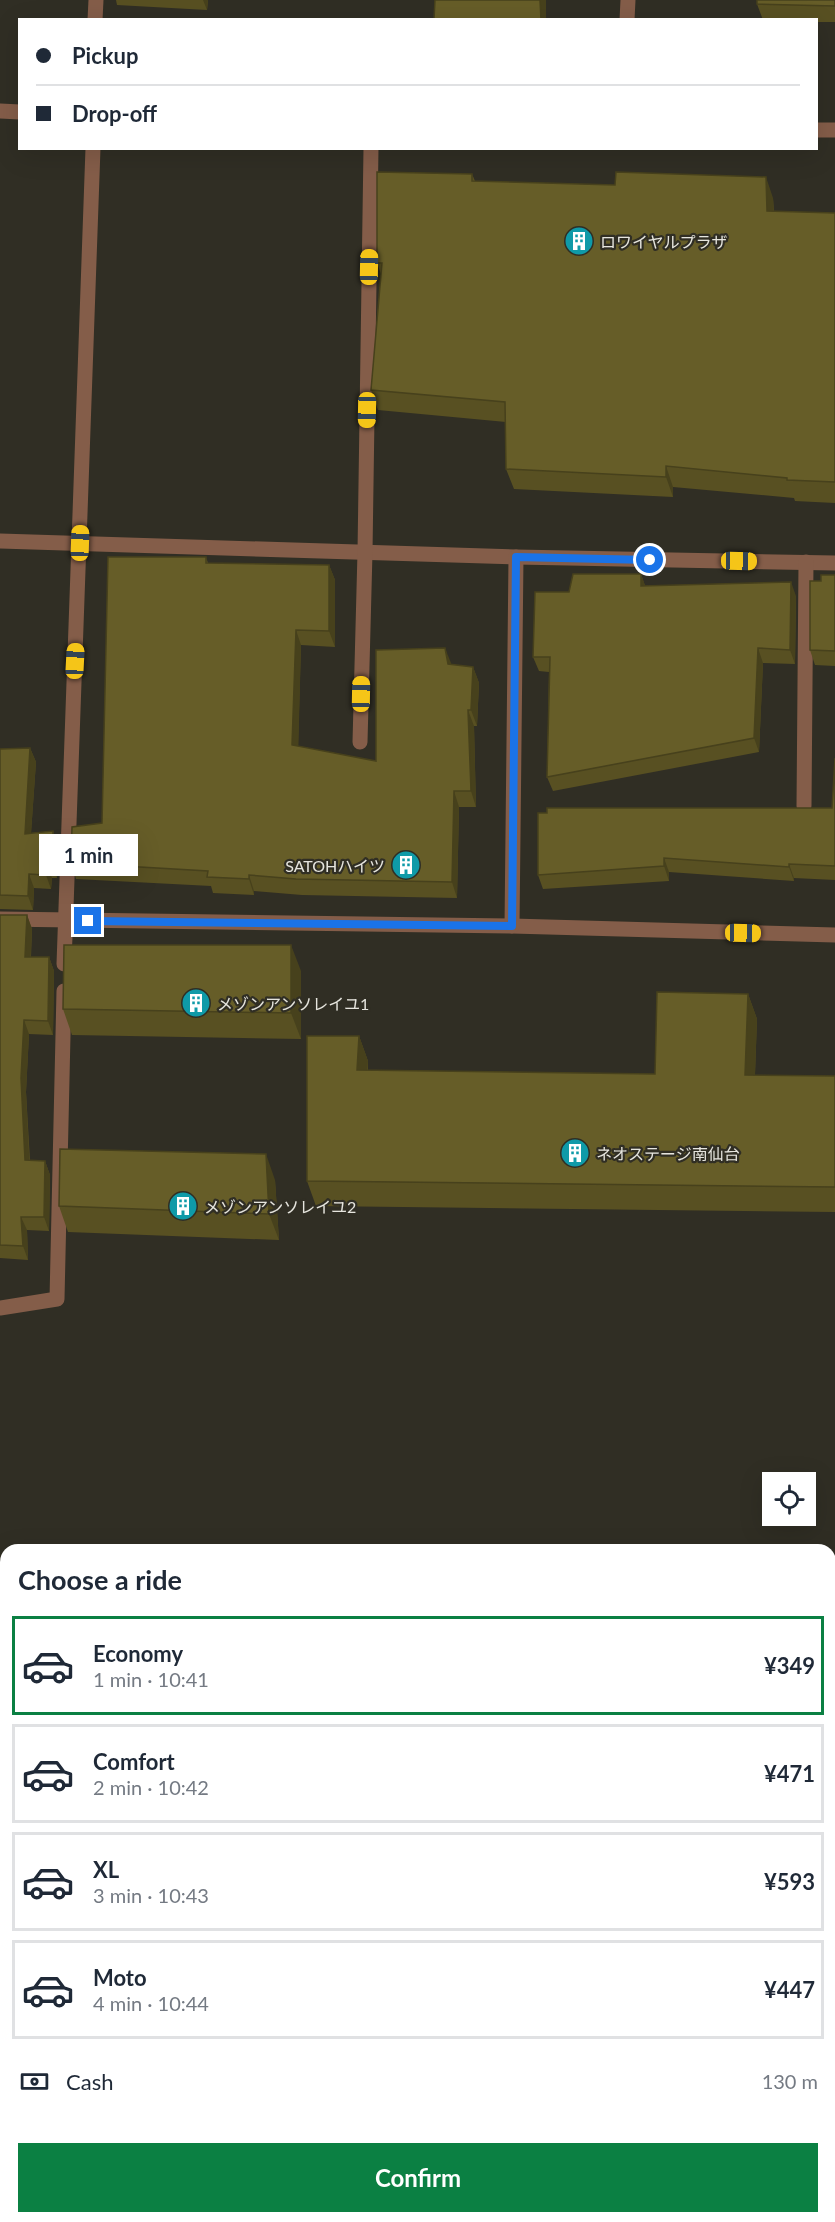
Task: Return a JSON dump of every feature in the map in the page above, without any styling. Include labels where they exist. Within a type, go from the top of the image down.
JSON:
[{"type":"street","points":[[95,18],[96,0]]},
{"type":"street","points":[[627,18],[628,0]]},
{"type":"street","points":[[0,111],[18,112]]},
{"type":"street","points":[[818,130],[835,130]]},
{"type":"street","points":[[0,1308],[57,1299],[65,921],[93,150]]},
{"type":"street","points":[[360,742],[371,150]]},
{"type":"street","points":[[0,541],[516,557],[835,563]]},
{"type":"street","points":[[512,926],[516,557]]},
{"type":"street","points":[[804,806],[806,562]]},
{"type":"street","points":[[0,919],[512,926],[835,935]]},
{"type":"building","points":[[435,0],[540,0],[541,18],[434,18]]},
{"type":"building","points":[[757,0],[835,0],[835,6],[757,4]]},
{"type":"building","points":[[377,172],[472,174],[472,181],[615,185],[616,172],[766,177],[767,211],[835,213],[835,482],[787,480],[787,478],[666,466],[666,477],[506,469],[505,402],[371,390],[382,263],[377,263]]},
{"type":"building","points":[[108,557],[206,557],[206,563],[329,565],[329,631],[296,630],[292,745],[376,761],[376,650],[445,648],[448,664],[473,667],[471,710],[468,710],[471,791],[454,791],[452,882],[296,879],[249,875],[249,879],[207,877],[208,871],[71,863],[72,827],[102,823]]},
{"type":"building","points":[[573,574],[641,574],[641,586],[791,582],[790,650],[758,648],[754,738],[547,777],[550,657],[533,657],[535,592],[569,592]]},
{"type":"building","points":[[821,575],[835,575],[835,651],[810,650],[810,581],[821,581]]},
{"type":"building","points":[[30,748],[25,834],[53,831],[52,864],[47,864],[46,875],[29,874],[28,896],[0,895],[0,749]]},
{"type":"building","points":[[835,758],[835,866],[789,864],[789,867],[664,858],[664,866],[538,875],[538,813],[547,813],[547,808],[832,808]]},
{"type":"building","points":[[0,915],[27,915],[25,957],[49,957],[48,1021],[24,1020],[21,1078],[25,1160],[45,1161],[44,1217],[21,1217],[23,1246],[0,1245]]},
{"type":"building","points":[[64,945],[291,945],[291,1013],[63,1009]]},
{"type":"building","name":"ネオステージ南仙台","points":[[657,992],[748,994],[745,1075],[835,1076],[835,1187],[307,1181],[307,1036],[359,1036],[357,1070],[655,1074]]},
{"type":"building","points":[[60,1149],[266,1154],[269,1214],[59,1206]]},
{"type":"place","name":"ロワイヤルプラザ","points":[[579,241]]},
{"type":"place","name":"SATOHハイツ","points":[[406,865]]},
{"type":"place","name":"メゾンアンソレイユ1","points":[[196,1003]]},
{"type":"place","name":"ネオステージ南仙台","points":[[575,1153]]},
{"type":"place","name":"メゾンアンソレイユ2","points":[[183,1206]]},
{"type":"route","points":[[88,921],[512,926],[516,557],[650,560]]}]
